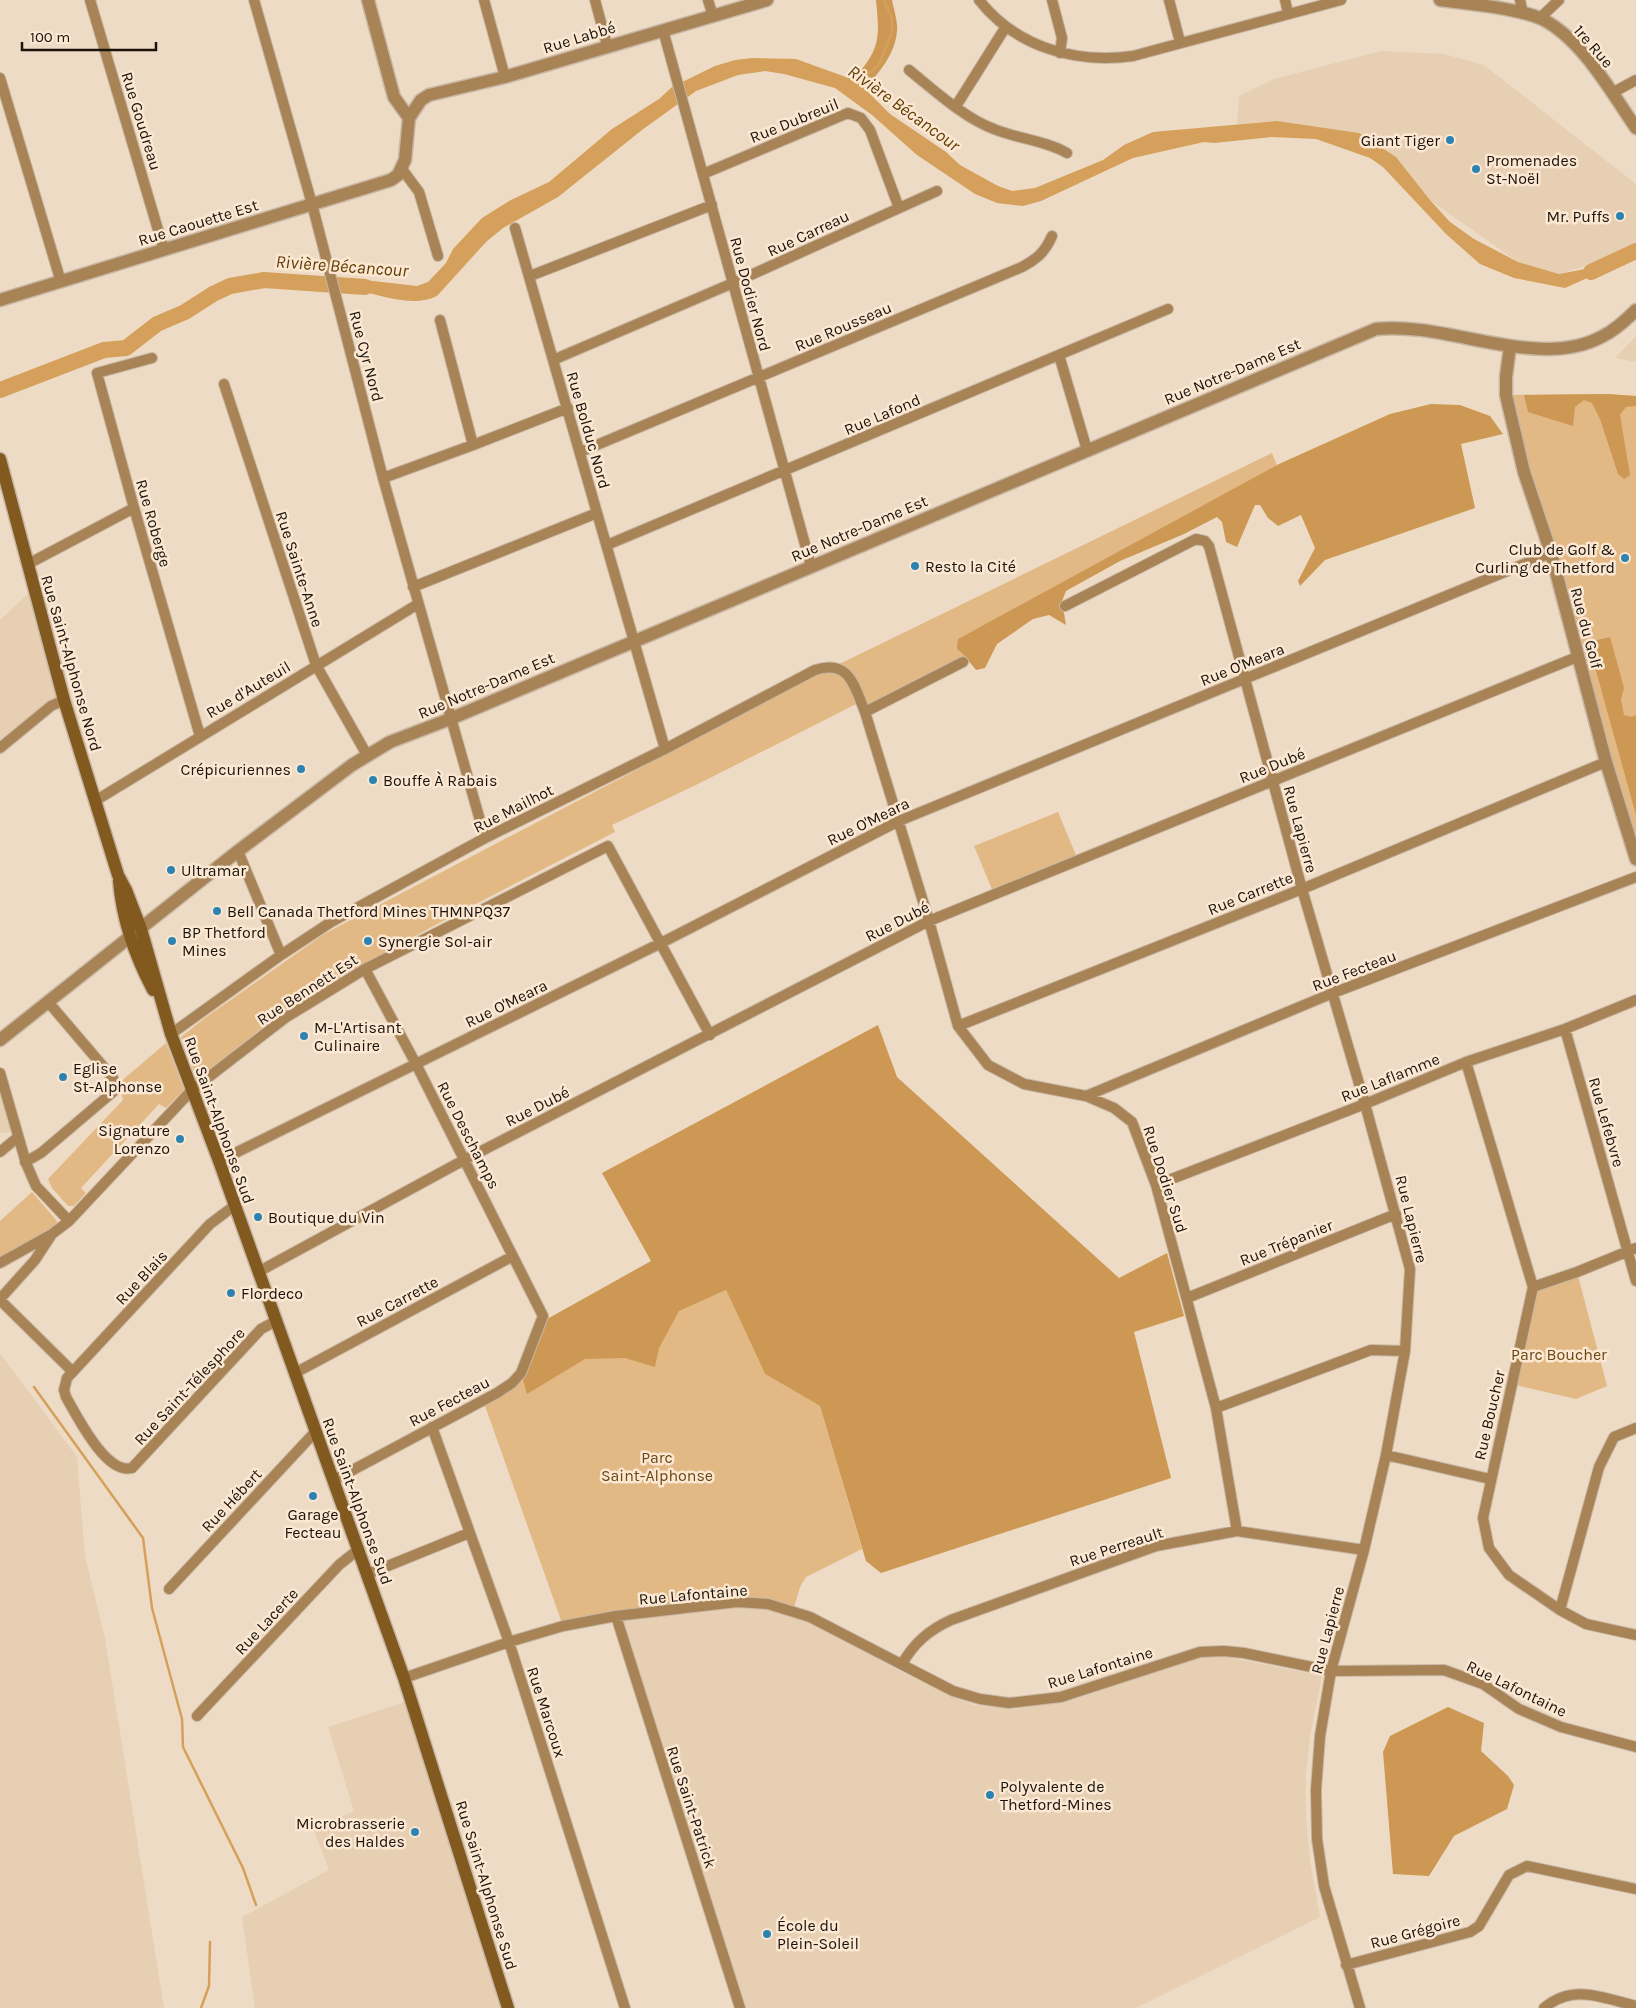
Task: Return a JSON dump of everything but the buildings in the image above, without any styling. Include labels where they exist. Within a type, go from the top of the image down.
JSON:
[{"type":"main road","name":"Rue Saint-Alphonse Nord","points":[[0,459],[64,700],[118,875],[126,890],[136,933]]},
{"type":"main road","name":"Rue Saint-Alphonse Sud","points":[[136,933],[404,1678],[508,2008]]},
{"type":"street","name":"Rue Goudreau","points":[[90,0],[164,250]]},
{"type":"street","name":"Rue Cyr Nord","points":[[254,0],[312,204],[413,587],[485,838]]},
{"type":"street","points":[[368,0],[394,97],[409,118],[405,160],[402,169],[419,192],[438,256]]},
{"type":"street","points":[[484,0],[505,77]]},
{"type":"street","points":[[595,0],[607,45]]},
{"type":"street","points":[[708,0],[712,16]]},
{"type":"street","name":"Rue Labbé","points":[[409,118],[421,100],[429,95],[505,77],[607,45],[766,0]]},
{"type":"street","points":[[979,0],[988,12],[1005,28],[1027,40],[1060,53],[1110,59],[1133,56],[1341,0]]},
{"type":"street","points":[[1052,0],[1062,38],[1060,53]]},
{"type":"street","points":[[1169,0],[1180,42]]},
{"type":"street","points":[[1285,0],[1288,13]]},
{"type":"street","name":"1re Rue","points":[[1440,0],[1523,14],[1540,18],[1552,25],[1575,45],[1636,128]]},
{"type":"street","points":[[1520,0],[1523,14]]},
{"type":"street","points":[[1540,18],[1559,0]]},
{"type":"street","points":[[956,106],[1005,28]]},
{"type":"street","name":"Rue Dodier Nord","points":[[663,30],[811,566]]},
{"type":"street","points":[[909,70],[972,118],[990,128],[1056,146],[1067,153]]},
{"type":"street","points":[[0,78],[61,282]]},
{"type":"street","points":[[1612,93],[1636,80]]},
{"type":"street","name":"Rue Dubreuil","points":[[703,174],[848,113],[861,118],[870,130],[899,208]]},
{"type":"street","name":"Rue Caouette Est","points":[[0,300],[391,180],[402,169]]},
{"type":"street","name":"Rue Carreau","points":[[553,360],[733,284],[937,191]]},
{"type":"street","points":[[530,276],[712,205]]},
{"type":"street","name":"Rue Bolduc Nord","points":[[515,228],[665,749]]},
{"type":"street","name":"Rue Rousseau","points":[[580,452],[1022,267],[1042,254],[1052,236]]},
{"type":"street","name":"Rue Lafond","points":[[607,545],[1168,309]]},
{"type":"street","name":"Rue Notre-Dame Est","points":[[0,1040],[238,851],[367,755],[390,742],[450,719],[1376,329],[1392,327],[1413,329],[1510,346],[1555,350],[1584,344],[1603,337],[1636,310]]},
{"type":"street","points":[[440,320],[473,445]]},
{"type":"street","name":"Rue du Golf","points":[[1510,346],[1506,395],[1524,472],[1551,554],[1606,762],[1636,859]]},
{"type":"street","points":[[1059,355],[1087,450]]},
{"type":"street","name":"Rue Roberge","points":[[152,358],[97,373],[200,736]]},
{"type":"street","name":"Rue Sainte-Anne","points":[[224,384],[316,666],[367,755]]},
{"type":"street","points":[[383,478],[568,408]]},
{"type":"street","points":[[28,564],[134,508]]},
{"type":"street","points":[[413,587],[597,513]]},
{"type":"street","name":"Rue Lapierre","points":[[1066,606],[1196,539],[1202,539],[1209,546],[1302,889],[1365,1104],[1410,1269],[1405,1351],[1386,1455],[1364,1550],[1331,1671],[1320,1736],[1316,1790],[1317,1838],[1324,1886],[1360,2008]]},
{"type":"street","name":"Rue O'Meara","points":[[219,1161],[661,943],[899,821],[1551,554]]},
{"type":"street","name":"Rue d'Auteuil","points":[[95,801],[418,604]]},
{"type":"street","name":"Rue Dubé","points":[[258,1272],[464,1160],[929,921],[1577,656]]},
{"type":"street","points":[[864,712],[963,662]]},
{"type":"street","name":"Rue Mailhot","points":[[171,1034],[282,954],[331,922],[485,838],[665,749],[815,670],[826,666],[834,666],[846,673],[856,690],[864,712]]},
{"type":"street","points":[[0,748],[51,706],[64,700]]},
{"type":"street","name":"Rue Dodier Sud","points":[[864,712],[929,921],[958,1026],[988,1065],[1024,1084],[1086,1096],[1114,1108],[1132,1122],[1156,1185],[1216,1408],[1237,1531]]},
{"type":"street","name":"Rue Carrette","points":[[958,1026],[1302,889],[1606,762]]},
{"type":"street","name":"Rue Bennett Est","points":[[52,1234],[70,1221],[192,1090],[285,1018],[366,969],[608,846],[661,943]]},
{"type":"street","points":[[238,851],[282,954]]},
{"type":"street","name":"Rue Fecteau","points":[[1086,1096],[1333,993],[1636,877]]},
{"type":"street","points":[[661,943],[710,1035]]},
{"type":"street","name":"Rue Deschamps","points":[[366,969],[543,1316]]},
{"type":"street","name":"Rue Laflamme","points":[[1156,1185],[1365,1104],[1466,1062],[1565,1029],[1636,1000]]},
{"type":"street","points":[[25,1162],[41,1153],[114,1092],[115,1087],[113,1078],[49,1003]]},
{"type":"street","name":"Rue Lefebvre","points":[[1565,1029],[1632,1249],[1636,1281]]},
{"type":"street","name":"Rue Boucher","points":[[1466,1062],[1533,1286],[1483,1518],[1489,1548],[1510,1575],[1560,1610],[1586,1624],[1636,1635]]},
{"type":"street","points":[[0,1073],[25,1162],[36,1186],[70,1221]]},
{"type":"street","points":[[0,1152],[18,1138]]},
{"type":"street","name":"Rue Blais","points":[[73,1372],[210,1224],[234,1206]]},
{"type":"street","name":"Rue Trépanier","points":[[1187,1298],[1396,1214]]},
{"type":"street","points":[[52,1234],[35,1260],[0,1299],[73,1372]]},
{"type":"street","points":[[0,1263],[52,1234]]},
{"type":"street","points":[[1533,1286],[1577,1272],[1632,1249]]},
{"type":"street","name":"Rue Carrette","points":[[295,1373],[513,1256]]},
{"type":"street","name":"Rue Fecteau","points":[[334,1480],[497,1393],[512,1383],[521,1373],[543,1316]]},
{"type":"street","name":"Rue Saint-Télesphore","points":[[73,1372],[65,1384],[66,1397],[96,1446],[123,1470],[132,1468],[261,1330],[276,1321]]},
{"type":"street","points":[[1216,1408],[1371,1350],[1405,1351]]},
{"type":"street","name":"Rue Marcoux","points":[[432,1427],[508,1642],[625,2008]]},
{"type":"street","points":[[1560,1610],[1599,1467],[1614,1437],[1636,1428]]},
{"type":"street","name":"Rue Hébert","points":[[169,1589],[316,1431]]},
{"type":"street","points":[[1386,1455],[1490,1479]]},
{"type":"street","name":"Rue Perreault","points":[[902,1664],[908,1653],[920,1639],[934,1627],[1156,1546],[1237,1531],[1364,1550]]},
{"type":"street","points":[[368,1574],[469,1533]]},
{"type":"street","name":"Rue Lacerte","points":[[197,1716],[339,1565],[359,1549]]},
{"type":"street","name":"Rue Lafontaine","points":[[404,1678],[508,1642],[563,1626],[616,1616],[738,1602],[768,1604],[810,1616],[953,1691],[980,1699],[1008,1703],[1061,1697],[1200,1652],[1244,1653],[1331,1671],[1444,1670],[1483,1684],[1519,1709],[1560,1727],[1636,1747]]},
{"type":"street","name":"Rue Saint-Patrick","points":[[616,1616],[740,2008]]},
{"type":"street","name":"Rue Grégoire","points":[[1346,1965],[1470,1932],[1479,1926],[1509,1875],[1527,1866],[1636,1889]]},
{"type":"street","points":[[1544,2008],[1555,1999],[1572,1994],[1586,1994],[1636,2006]]},
{"type":"shaded area","points":[[876,0],[892,0],[896,20],[896,40],[881,70],[865,89],[853,80],[869,60],[876,43],[878,25]]},
{"type":"shaded area","points":[[1381,51],[1444,54],[1484,65],[1636,184],[1636,247],[1610,258],[1559,274],[1518,262],[1430,200],[1396,157],[1277,121],[1237,124],[1239,96],[1274,79]]},
{"type":"shaded area","points":[[752,58],[796,59],[857,81],[890,114],[946,152],[960,165],[998,186],[1012,191],[1035,188],[1103,160],[1124,145],[1153,132],[1277,121],[1359,133],[1396,157],[1450,222],[1474,239],[1518,262],[1559,274],[1611,264],[1565,288],[1514,278],[1480,264],[1446,234],[1383,167],[1370,158],[1316,139],[1272,137],[1214,143],[1204,142],[1133,158],[1041,201],[1023,206],[997,203],[975,194],[917,155],[872,115],[835,88],[784,74],[765,71],[738,75],[696,91],[642,130],[558,197],[503,228],[486,242],[437,296],[427,300],[404,300],[379,296],[345,286],[347,278],[417,286],[428,282],[446,263],[453,249],[482,218],[511,200],[549,182],[612,129],[659,99],[672,87],[715,66],[735,60]]},
{"type":"shaded area","points":[[1636,336],[1636,362],[1615,358]]},
{"type":"shaded area","points":[[1607,394],[1636,396],[1636,406],[1626,407],[1620,415],[1630,475],[1624,479],[1618,474],[1600,419],[1592,403],[1584,400],[1575,407],[1573,426],[1528,412],[1524,395]]},
{"type":"shaded area","points":[[1431,404],[1460,405],[1490,416],[1503,434],[1461,444],[1475,508],[1325,560],[1300,586],[1298,581],[1315,548],[1301,515],[1278,526],[1268,518],[1260,505],[1255,505],[1237,547],[1226,542],[1222,522],[1217,517],[1184,534],[1120,561],[1066,591],[1062,601],[1066,625],[1049,615],[1033,619],[997,644],[985,668],[976,670],[957,649],[958,639],[1279,464],[1390,414]]},
{"type":"shaded area","points":[[34,588],[64,700],[0,748],[0,620]]},
{"type":"shaded area","points":[[1610,637],[1624,688],[1621,699],[1624,715],[1631,717],[1636,715],[1636,815],[1588,642]]},
{"type":"shaded area","points":[[878,1025],[897,1077],[1119,1278],[1167,1253],[1184,1316],[1134,1332],[1171,1478],[881,1573],[866,1561],[820,1406],[765,1374],[726,1290],[679,1311],[659,1348],[655,1367],[625,1358],[585,1359],[527,1394],[521,1373],[540,1323],[651,1261],[602,1173]]},
{"type":"shaded area","points":[[0,1085],[13,1132],[0,1133]]},
{"type":"shaded area","points":[[0,1353],[77,1457],[85,1556],[105,1638],[164,2008],[0,2008]]},
{"type":"shaded area","name":"Polyvalente de Thetford-Mines","points":[[737,1602],[793,1611],[903,1673],[974,1705],[1014,1709],[1073,1700],[1195,1658],[1227,1657],[1322,1676],[1310,1737],[1306,1773],[1306,1817],[1310,1861],[1320,1917],[1136,2008],[745,2008],[616,1616]]},
{"type":"shaded area","points":[[408,1701],[503,2008],[255,2008],[242,1917],[329,1870],[314,1830],[354,1811],[328,1727]]},
{"type":"shaded area","points":[[1448,1707],[1484,1723],[1481,1751],[1508,1776],[1514,1785],[1507,1809],[1454,1836],[1429,1876],[1393,1874],[1383,1752],[1390,1736]]},
{"type":"green space","points":[[1607,394],[1636,396],[1636,859],[1506,395]]},
{"type":"green space","points":[[1272,453],[1278,468],[958,639],[965,657],[867,707],[864,700],[612,825],[615,832],[437,924],[285,1010],[197,1079],[181,1037],[324,934],[823,672]]},
{"type":"green space","points":[[1058,812],[1078,860],[994,894],[974,846]]},
{"type":"green space","points":[[166,1043],[184,1090],[166,1108],[159,1104],[81,1188],[86,1193],[74,1206],[68,1206],[52,1188],[48,1179],[123,1100],[119,1083]]},
{"type":"green space","points":[[32,1192],[57,1221],[56,1226],[0,1259],[0,1221]]},
{"type":"green space","name":"Parc Boucher","points":[[1577,1272],[1607,1386],[1576,1399],[1511,1384],[1533,1287]]},
{"type":"green space","name":"Parc Saint-Alphonse","points":[[726,1290],[765,1374],[820,1406],[862,1549],[806,1577],[800,1587],[793,1611],[737,1602],[563,1626],[483,1400],[512,1383]]},
{"type":"waterway","points":[[856,84],[879,65],[892,32],[892,18],[884,0]]},
{"type":"waterway","name":"Rivière Bécancour","points":[[1591,272],[1636,251]]},
{"type":"waterway","name":"Rivière Bécancour","points":[[0,390],[104,350],[126,348],[157,324],[185,312],[213,294],[230,286],[264,280],[365,287]]},
{"type":"waterway","points":[[34,1387],[143,1538],[152,1608],[182,1719],[183,1747],[243,1868],[256,1905]]},
{"type":"waterway","points":[[201,2008],[209,1986],[210,1942]]},
{"type":"place","name":"Giant Tiger","points":[[1450,140]]},
{"type":"place","name":"Promenades St-Noël","points":[[1476,169]]},
{"type":"place","name":"Mr. Puffs","points":[[1620,216]]},
{"type":"place","name":"Club de Golf & Curling de Thetford","points":[[1625,558]]},
{"type":"place","name":"Resto la Cité","points":[[915,566]]},
{"type":"place","name":"Crépicuriennes","points":[[301,769]]},
{"type":"place","name":"Bouffe À Rabais","points":[[373,780]]},
{"type":"place","name":"Ultramar","points":[[171,870]]},
{"type":"place","name":"Bell Canada Thetford Mines THMNPQ37","points":[[217,911]]},
{"type":"place","name":"BP Thetford Mines","points":[[172,941]]},
{"type":"place","name":"Synergie Sol-air","points":[[368,941]]},
{"type":"place","name":"M-L'Artisant Culinaire","points":[[304,1036]]},
{"type":"place","name":"Eglise St-Alphonse","points":[[63,1077]]},
{"type":"place","name":"Signature Lorenzo","points":[[180,1139]]},
{"type":"place","name":"Boutique du Vin","points":[[258,1217]]},
{"type":"place","name":"Flordeco","points":[[231,1293]]},
{"type":"place","name":"Garage Fecteau","points":[[313,1496]]},
{"type":"place","name":"Polyvalente de Thetford-Mines","points":[[990,1795]]},
{"type":"place","name":"Microbrasserie des Haldes","points":[[415,1832]]},
{"type":"place","name":"École du Plein-Soleil","points":[[767,1934]]}]
